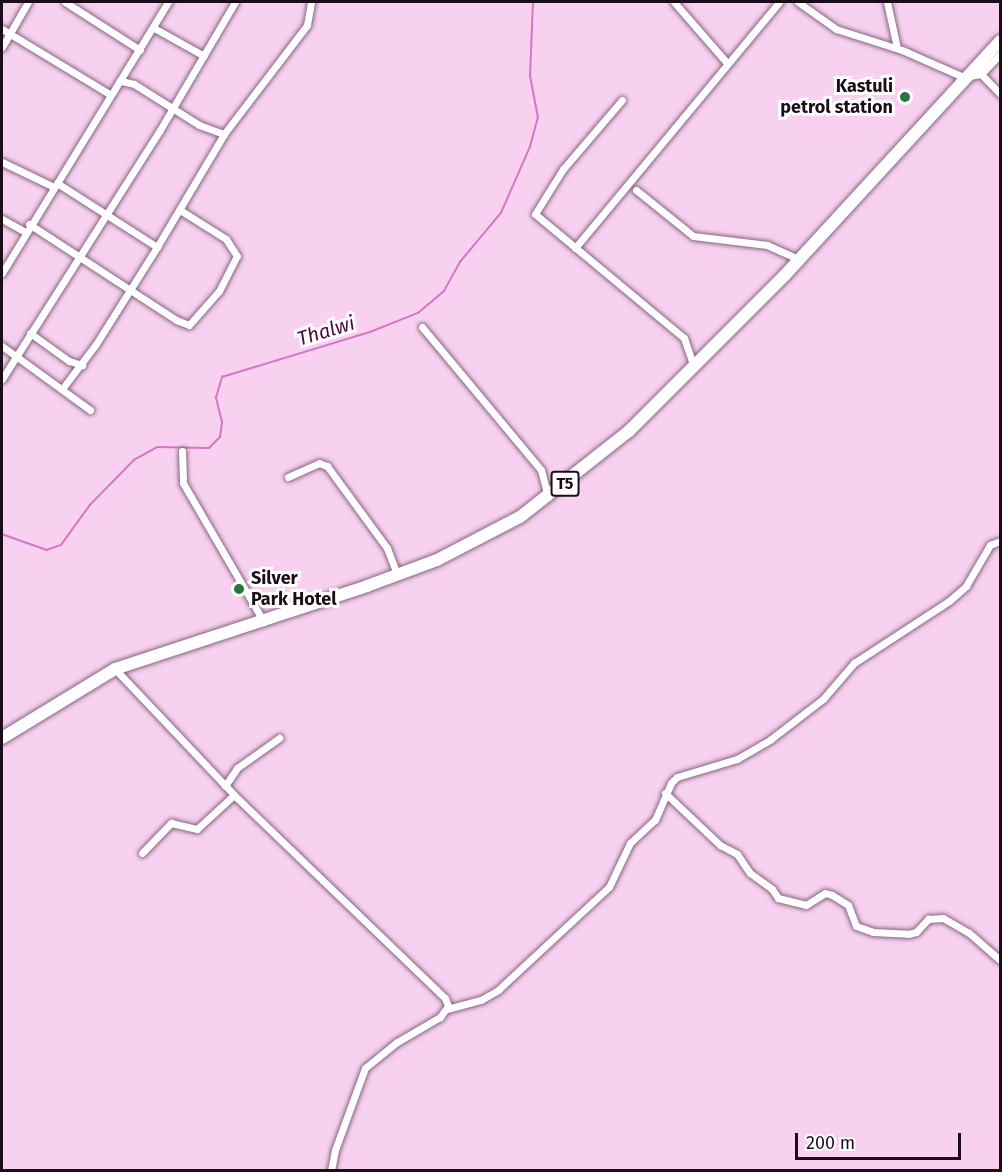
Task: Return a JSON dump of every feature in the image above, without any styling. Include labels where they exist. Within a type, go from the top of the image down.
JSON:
[{"type":"highway","name":"T5","points":[[2,738],[115,669],[264,621],[437,560],[493,531],[548,497],[629,431],[799,259],[1000,41]]},
{"type":"street","points":[[2,47],[28,2]]},
{"type":"street","points":[[65,2],[140,50]]},
{"type":"street","points":[[2,273],[29,224],[121,81],[168,2]]},
{"type":"street","points":[[62,389],[82,365],[180,210],[224,134],[303,31],[311,2]]},
{"type":"street","points":[[674,2],[727,63]]},
{"type":"street","points":[[575,248],[779,2]]},
{"type":"street","points":[[798,2],[836,29],[897,48],[961,76],[962,81],[981,74],[1000,54]]},
{"type":"street","points":[[887,2],[897,48]]},
{"type":"street","points":[[2,379],[76,256],[204,56],[231,3]]},
{"type":"street","points":[[154,28],[204,56]]},
{"type":"street","points":[[2,29],[111,95]]},
{"type":"street","points":[[981,74],[1000,94]]},
{"type":"street","points":[[121,81],[134,84],[171,107],[224,134]]},
{"type":"street","points":[[622,100],[563,169],[535,211],[541,221],[684,338],[693,364]]},
{"type":"street","points":[[2,162],[55,185],[105,213],[156,247]]},
{"type":"street","points":[[636,190],[693,236],[767,245],[799,259]]},
{"type":"street","points":[[29,224],[76,256],[189,325],[200,316],[229,276],[237,256],[232,246],[180,210]]},
{"type":"street","points":[[2,219],[25,232]]},
{"type":"street","points":[[422,327],[541,470],[548,497]]},
{"type":"street","points":[[30,333],[69,361],[82,365]]},
{"type":"street","points":[[2,346],[90,410]]},
{"type":"street","points":[[182,451],[183,483],[264,621]]},
{"type":"street","points":[[288,477],[320,464],[327,466],[387,548],[396,574]]},
{"type":"street","points":[[331,1170],[335,1150],[370,1061],[435,1021],[447,1009],[481,1000],[498,990],[609,887],[630,843],[655,820],[665,794],[677,777],[737,759],[787,728],[823,699],[854,663],[949,601],[966,586],[990,545],[1000,541]]},
{"type":"street","points":[[115,669],[234,795],[445,998],[447,1009]]},
{"type":"street","points":[[225,786],[237,768],[279,738]]},
{"type":"street","points":[[665,794],[720,845],[737,854],[756,879],[772,889],[778,898],[806,905],[825,893],[832,895],[848,905],[856,926],[873,932],[908,934],[916,932],[928,919],[944,918],[974,936],[1000,960]]},
{"type":"street","points":[[142,853],[171,824],[198,829],[234,795]]},
{"type":"waterway","name":"Thalwi","points":[[2,534],[47,550],[61,545],[90,505],[134,460],[157,447],[209,448],[220,437],[222,422],[216,398],[222,377],[370,332],[418,313],[444,291],[460,262],[501,213],[530,147],[538,118],[530,76],[533,2]]},
{"type":"place","name":"Kastuli petrol station","points":[[905,97]]},
{"type":"place","name":"Silver Park Hotel","points":[[239,589]]}]
